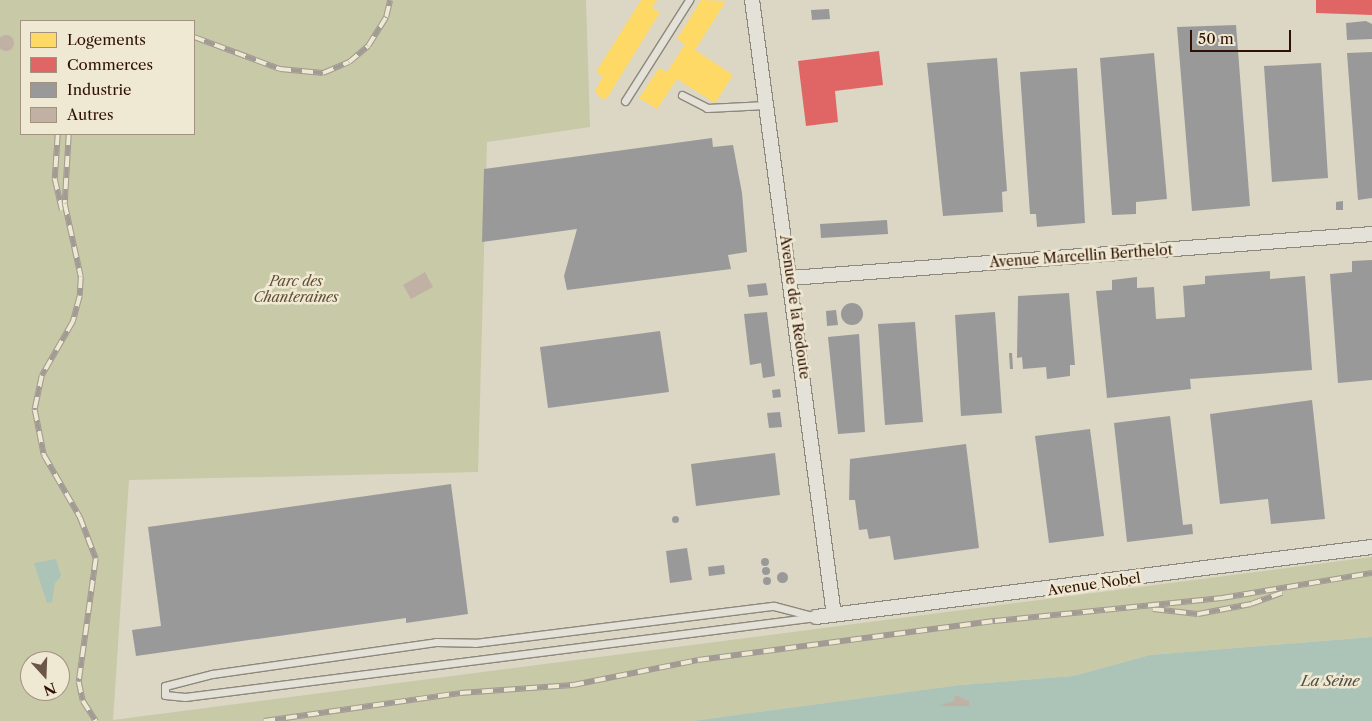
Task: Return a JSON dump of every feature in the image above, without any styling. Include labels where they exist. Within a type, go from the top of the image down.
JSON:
[{"type":"street","name":"Avenue de la Redoute","points":[[752,0],[834,615]]},
{"type":"street","name":"Avenue Marcellin Berthelot","points":[[790,278],[1372,234]]},
{"type":"street","name":"Avenue Nobel","points":[[816,617],[1372,547]]},
{"type":"lane","points":[[625,101],[689,0]]},
{"type":"lane","points":[[682,95],[707,108],[767,105]]},
{"type":"lane","points":[[774,606],[816,617],[195,696],[166,695],[165,686],[212,674],[436,642],[475,643],[774,606]]},
{"type":"green space","name":"Parc des Chanteraines","points":[[0,0],[586,0],[590,127],[487,142],[478,472],[129,480],[113,720],[1372,557],[1372,637],[1150,655],[1073,676],[960,685],[692,721],[0,721]]},
{"type":"water","points":[[56,559],[61,576],[55,583],[52,602],[47,603],[34,563]]},
{"type":"water","name":"La Seine","points":[[1372,637],[1372,721],[692,721],[960,685],[1073,676],[1150,655]]},
{"type":"building: Logements","points":[[641,0],[657,0],[652,8],[660,12],[607,98],[602,99],[595,91],[603,76],[596,72]]},
{"type":"building: Logements","points":[[701,0],[726,1],[695,50],[733,75],[715,103],[677,79],[657,109],[639,98],[659,68],[667,72],[685,44],[677,39]]},
{"type":"building: Commerces","points":[[1316,0],[1372,0],[1372,15],[1316,13]]},
{"type":"building: Commerces","points":[[879,51],[883,85],[835,91],[838,122],[806,126],[798,61]]},
{"type":"building: Industrie","points":[[829,9],[830,19],[812,20],[811,10]]},
{"type":"building: Industrie","points":[[1366,21],[1372,24],[1372,39],[1347,40],[1346,23]]},
{"type":"building: Industrie","points":[[1236,25],[1250,206],[1192,211],[1177,27]]},
{"type":"building: Industrie","points":[[1372,52],[1372,198],[1358,200],[1347,53]]},
{"type":"building: Industrie","points":[[1154,53],[1167,199],[1136,202],[1136,214],[1112,215],[1100,58]]},
{"type":"building: Industrie","points":[[997,58],[1007,191],[1002,192],[1003,212],[943,216],[927,63]]},
{"type":"building: Industrie","points":[[1321,63],[1328,178],[1272,182],[1264,66]]},
{"type":"building: Industrie","points":[[1077,68],[1085,223],[1037,227],[1036,214],[1030,214],[1020,72]]},
{"type":"building: Industrie","points":[[712,138],[713,147],[733,145],[742,193],[747,252],[728,255],[731,269],[567,290],[564,276],[577,229],[482,242],[484,169]]},
{"type":"building: Industrie","points":[[1343,201],[1343,210],[1336,210],[1336,202]]},
{"type":"building: Industrie","points":[[887,220],[888,234],[821,238],[820,224]]},
{"type":"building: Industrie","points":[[1372,260],[1372,380],[1338,383],[1330,274],[1352,272],[1352,261]]},
{"type":"building: Industrie","points":[[1270,271],[1270,279],[1305,276],[1312,370],[1190,379],[1191,389],[1107,398],[1096,291],[1112,290],[1112,280],[1137,277],[1137,288],[1154,287],[1156,319],[1185,317],[1183,286],[1205,284],[1205,276]]},
{"type":"building: Industrie","points":[[766,283],[768,295],[749,297],[747,285]]},
{"type":"building: Industrie","points":[[1069,293],[1075,365],[1070,365],[1070,376],[1047,379],[1046,367],[1023,369],[1022,357],[1017,358],[1018,296]]},
{"type":"building: Industrie","points":[[852,303],[860,306],[863,314],[860,322],[852,325],[844,322],[841,314],[844,306]]},
{"type":"building: Industrie","points":[[836,310],[838,325],[827,326],[826,311]]},
{"type":"building: Industrie","points":[[767,312],[775,376],[763,378],[761,363],[750,365],[744,314]]},
{"type":"building: Industrie","points":[[995,312],[1002,413],[961,416],[955,315]]},
{"type":"building: Industrie","points":[[915,322],[923,422],[885,425],[878,324]]},
{"type":"building: Industrie","points":[[660,331],[669,392],[548,408],[540,347]]},
{"type":"building: Industrie","points":[[859,334],[865,432],[838,434],[828,337]]},
{"type":"building: Industrie","points":[[1009,353],[1012,353],[1013,369],[1010,369]]},
{"type":"building: Industrie","points":[[780,389],[781,397],[773,398],[772,390]]},
{"type":"building: Industrie","points":[[1312,400],[1325,519],[1271,524],[1268,499],[1220,504],[1210,414]]},
{"type":"building: Industrie","points":[[780,412],[782,427],[769,428],[767,413]]},
{"type":"building: Industrie","points":[[1170,416],[1183,525],[1192,524],[1193,534],[1127,542],[1114,423]]},
{"type":"building: Industrie","points":[[1090,429],[1104,536],[1049,543],[1035,436]]},
{"type":"building: Industrie","points":[[966,444],[979,548],[894,560],[890,536],[869,539],[867,529],[859,530],[855,500],[849,500],[850,459]]},
{"type":"building: Industrie","points":[[775,453],[780,495],[696,506],[691,464]]},
{"type":"building: Industrie","points":[[451,484],[468,614],[406,623],[406,618],[136,656],[132,630],[161,626],[148,527]]},
{"type":"building: Industrie","points":[[675,515],[679,519],[675,523],[671,519]]},
{"type":"building: Industrie","points":[[687,548],[692,580],[670,583],[666,551]]},
{"type":"building: Industrie","points":[[765,558],[769,562],[765,566],[761,562]]},
{"type":"building: Industrie","points":[[724,565],[725,574],[709,576],[708,567]]},
{"type":"building: Industrie","points":[[766,567],[770,571],[766,575],[762,571]]},
{"type":"building: Industrie","points":[[780,572],[784,572],[787,577],[786,581],[780,582],[777,579],[777,575]]},
{"type":"building: Industrie","points":[[767,577],[771,581],[767,585],[763,581]]},
{"type":"building: Autres","points":[[3,35],[9,35],[14,40],[14,46],[9,51],[3,51],[-1,48],[-1,38]]},
{"type":"building: Autres","points":[[425,272],[433,287],[411,299],[403,285]]},
{"type":"building: Autres","points":[[955,695],[969,701],[969,706],[938,706],[954,701]]},
{"type":"railway","points":[[195,37],[280,69],[323,73],[349,62],[368,46],[386,17],[390,0]]},
{"type":"railway","points":[[58,135],[55,179],[62,210]]},
{"type":"railway","points":[[69,135],[65,204],[81,277],[80,296],[73,322],[42,376],[35,410],[44,455],[80,517],[96,559],[79,682],[83,701],[96,721]]},
{"type":"railway","points":[[264,721],[460,693],[573,685],[698,660],[995,621],[1222,598],[1372,573]]},
{"type":"railway","points":[[1153,609],[1198,614],[1251,604],[1282,593]]}]
